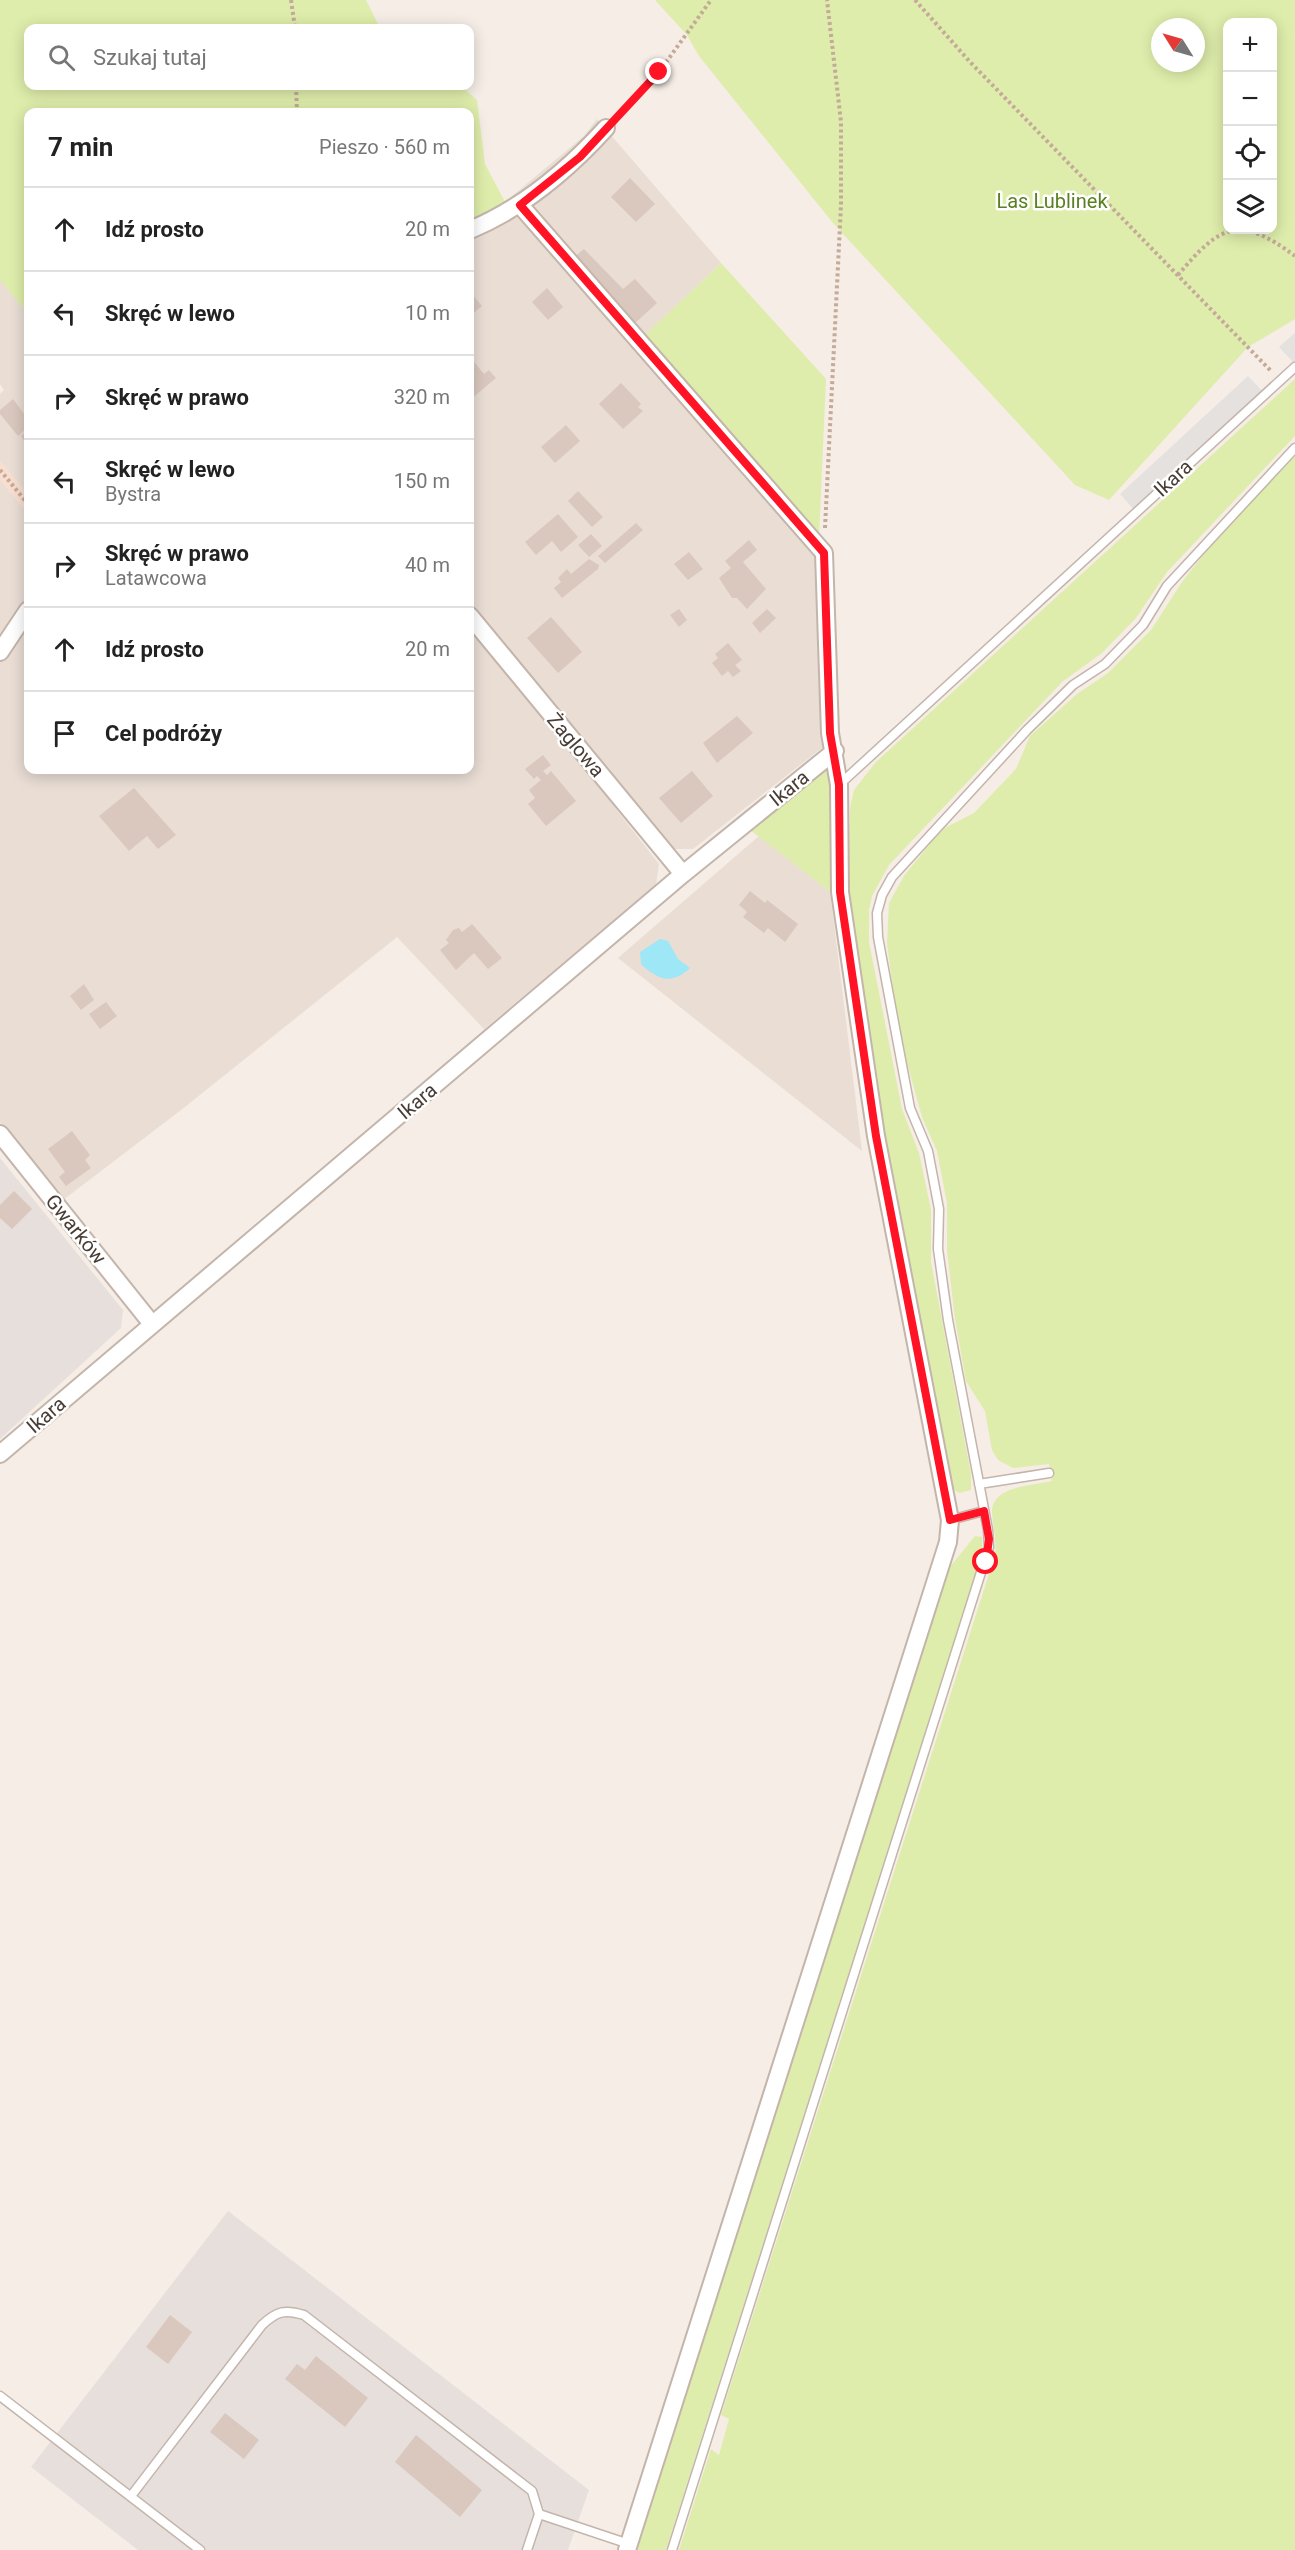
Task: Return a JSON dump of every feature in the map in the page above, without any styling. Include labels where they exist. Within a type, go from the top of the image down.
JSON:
[{"type":"street","points":[[474,228],[520,205],[580,157],[606,128]]},
{"type":"street","points":[[520,205],[824,553],[830,733],[835,751],[839,785],[840,892],[874,1125],[950,1520],[948,1542],[628,2547]]},
{"type":"street","points":[[0,652],[24,616]]},
{"type":"street","name":"Żaglowa","points":[[474,621],[683,874]]},
{"type":"street","name":"Ikara","points":[[0,1454],[683,874],[835,751]]},
{"type":"street","name":"Gwarków","points":[[0,1134],[152,1324]]},
{"type":"lane","name":"Ikara","points":[[839,785],[1295,367]]},
{"type":"lane","points":[[672,2550],[986,1562],[989,1539],[946,1310],[938,1249],[939,1209],[928,1152],[910,1108],[883,970],[877,913],[882,895],[892,877],[1027,730],[1073,685],[1105,664],[1143,625],[1167,586],[1295,448]]},
{"type":"lane","points":[[979,1484],[1049,1473]]},
{"type":"lane","points":[[950,1520],[984,1511]]},
{"type":"lane","points":[[131,2496],[262,2325],[274,2314],[288,2310],[304,2315],[532,2491],[539,2514],[527,2550]]},
{"type":"lane","points":[[0,2396],[200,2550]]},
{"type":"lane","points":[[539,2514],[628,2547]]},
{"type":"path","points":[[291,0],[294,24]]},
{"type":"path","points":[[606,128],[659,72],[711,0]]},
{"type":"path","points":[[824,553],[841,205],[841,122],[827,0]]},
{"type":"path","points":[[915,0],[971,63],[1280,380]]},
{"type":"path","points":[[296,90],[297,108]]},
{"type":"path","points":[[1178,275],[1212,238],[1233,230],[1255,231],[1295,256]]},
{"type":"path","points":[[0,470],[24,499]]},
{"type":"shaded area","points":[[597,119],[721,263],[636,344],[820,560],[816,589],[825,735],[823,747],[693,849],[673,849],[627,797],[615,808],[659,864],[656,885],[484,1029],[397,937],[181,1110],[63,1200],[0,1122],[0,480],[24,508],[24,774],[474,774],[474,221],[505,202],[584,136]]},
{"type":"shaded area","points":[[0,278],[24,309],[24,489],[0,461],[0,394],[4,390],[0,384]]},
{"type":"shaded area","points":[[1295,333],[1295,364],[1279,347]]},
{"type":"shaded area","points":[[1248,376],[1265,394],[1136,512],[1120,494]]},
{"type":"shaded area","points":[[0,461],[24,489],[24,508],[0,480]]},
{"type":"shaded area","points":[[759,836],[830,892],[862,1151],[618,958]]},
{"type":"shaded area","points":[[0,1158],[123,1310],[121,1328],[0,1439]]},
{"type":"shaded area","points":[[228,2211],[589,2490],[568,2550],[138,2550],[31,2467]]},
{"type":"green space","points":[[0,0],[366,0],[378,24],[24,24],[24,90],[466,90],[477,100],[485,164],[505,202],[474,221],[474,108],[24,108],[24,309],[0,280]]},
{"type":"green space","name":"Las Lublinek","points":[[655,0],[1295,0],[1295,319],[1248,347],[1109,500],[1075,485],[833,223],[699,56],[687,35]]},
{"type":"green space","points":[[721,263],[826,379],[819,538],[644,336]]},
{"type":"green space","points":[[1295,379],[1295,436],[1167,572],[1136,618],[1102,653],[1062,682],[889,865],[872,896],[869,910],[869,942],[902,1109],[919,1153],[931,1210],[931,1262],[971,1474],[971,1490],[959,1493],[952,1488],[882,1134],[848,896],[850,808],[854,790],[876,762]]},
{"type":"green space","points":[[1295,456],[1295,2550],[679,2550],[711,2449],[719,2455],[729,2419],[721,2415],[995,1555],[992,1513],[994,1504],[998,1497],[1014,1488],[1052,1481],[1049,1464],[1013,1468],[998,1460],[992,1450],[985,1411],[966,1381],[955,1319],[947,1250],[947,1203],[937,1151],[922,1117],[903,1048],[894,998],[887,943],[889,903],[904,876],[941,830],[974,813],[1016,769],[1030,736],[1077,694],[1108,673],[1151,630],[1182,582],[1215,540]]},
{"type":"green space","points":[[825,768],[832,773],[830,892],[749,829]]},
{"type":"green space","points":[[975,1536],[982,1537],[982,1554],[666,2550],[636,2550],[949,1568]]},
{"type":"water","points":[[660,939],[668,941],[678,959],[690,968],[683,974],[670,979],[659,977],[641,964],[640,952]]},
{"type":"building","points":[[630,178],[655,204],[636,222],[611,197]]},
{"type":"building","points":[[584,249],[623,289],[635,279],[657,303],[634,324],[572,259]]},
{"type":"building","points":[[547,288],[563,307],[548,320],[532,302]]},
{"type":"building","points":[[474,297],[482,306],[474,313]]},
{"type":"building","points":[[474,362],[484,374],[489,370],[496,378],[474,397]]},
{"type":"building","points":[[621,383],[641,404],[638,407],[643,411],[623,429],[599,404]]},
{"type":"building","points":[[13,399],[24,414],[24,431],[18,436],[0,414],[0,410]]},
{"type":"building","points":[[566,425],[580,441],[555,463],[541,447]]},
{"type":"building","points":[[578,491],[603,517],[592,527],[568,501]]},
{"type":"building","points":[[558,514],[578,537],[561,552],[552,541],[536,555],[525,542]]},
{"type":"building","points":[[636,523],[643,530],[605,563],[598,556]]},
{"type":"building","points":[[591,534],[602,546],[589,557],[578,545]]},
{"type":"building","points":[[749,540],[757,550],[743,562],[766,589],[747,609],[737,598],[732,598],[719,578],[731,568],[725,561]]},
{"type":"building","points":[[689,552],[703,569],[688,580],[674,564]]},
{"type":"building","points":[[589,559],[599,565],[598,569],[562,598],[554,588],[561,582],[558,578],[567,569],[571,574]]},
{"type":"building","points":[[679,609],[687,620],[679,627],[670,615]]},
{"type":"building","points":[[767,609],[776,618],[760,633],[752,623]]},
{"type":"building","points":[[551,617],[582,652],[558,673],[527,638]]},
{"type":"building","points":[[728,643],[742,660],[735,665],[741,671],[733,677],[728,671],[722,676],[712,663],[718,658],[715,654]]},
{"type":"building","points":[[737,716],[753,733],[717,763],[703,743]]},
{"type":"building","points":[[543,755],[551,765],[543,771],[547,775],[551,771],[576,801],[546,826],[528,804],[535,798],[529,790],[541,780],[537,776],[534,779],[525,769]]},
{"type":"building","points":[[692,771],[713,796],[681,823],[659,798]]},
{"type":"building","points":[[134,788],[176,835],[158,849],[147,836],[129,851],[99,816]]},
{"type":"building","points":[[750,891],[765,903],[767,900],[798,924],[785,942],[768,928],[764,933],[743,917],[747,912],[739,905]]},
{"type":"building","points":[[472,924],[502,958],[488,969],[474,953],[456,970],[440,950],[449,943],[446,940],[453,930],[459,928],[462,932]]},
{"type":"building","points":[[84,984],[94,1000],[81,1010],[70,996]]},
{"type":"building","points":[[106,1002],[117,1016],[100,1029],[89,1014]]},
{"type":"building","points":[[72,1131],[90,1155],[85,1160],[91,1168],[66,1186],[59,1177],[65,1172],[48,1149]]},
{"type":"building","points":[[14,1191],[32,1209],[12,1229],[0,1218],[0,1205]]},
{"type":"building","points":[[170,2315],[192,2332],[168,2364],[146,2347]]},
{"type":"building","points":[[316,2356],[368,2398],[345,2427],[285,2379],[297,2364],[305,2370]]},
{"type":"building","points":[[225,2413],[259,2440],[244,2459],[210,2432]]},
{"type":"building","points":[[416,2435],[482,2490],[460,2517],[395,2462]]},
{"type":"route","points":[[659,72],[580,157],[520,205],[824,553],[830,733],[835,751],[839,785],[840,892],[876,1136],[950,1520],[984,1511],[989,1539],[986,1562]]}]
